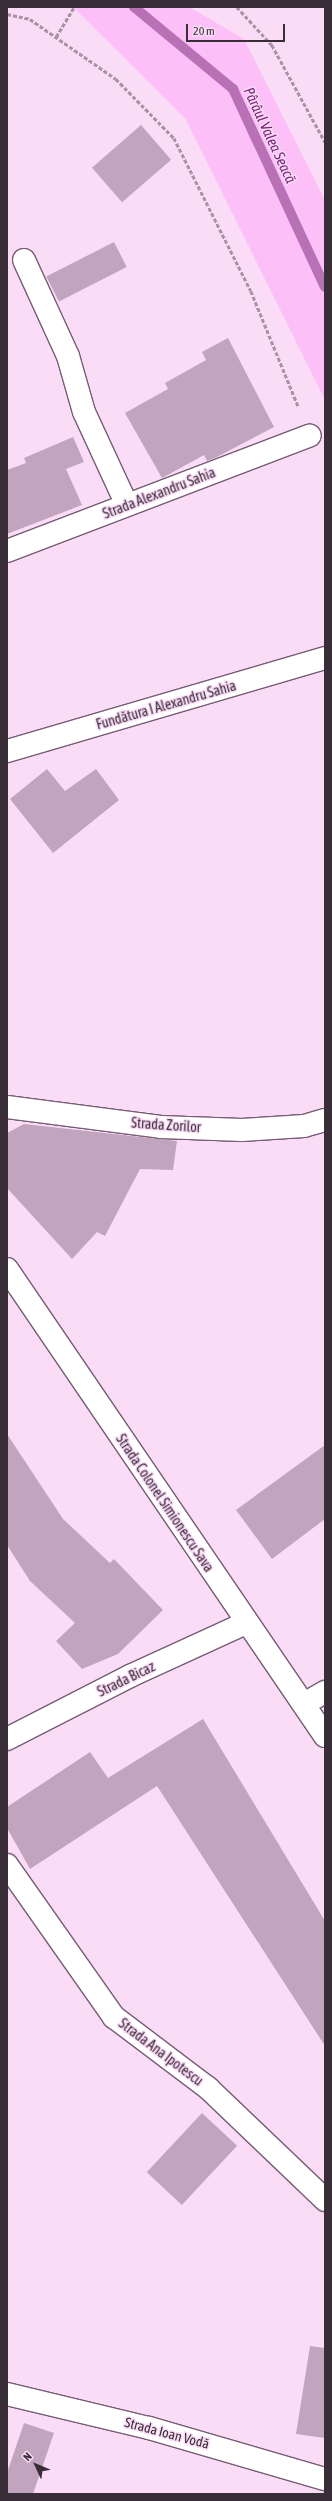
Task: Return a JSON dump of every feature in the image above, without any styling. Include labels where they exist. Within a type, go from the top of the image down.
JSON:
[{"type":"street","points":[[24,260],[68,356],[84,412],[127,505]]},
{"type":"street","name":"Strada Alexandru Sahia","points":[[7,551],[310,435]]},
{"type":"street","name":"Fundătura I Alexandru Sahia","points":[[7,752],[325,658]]},
{"type":"street","name":"Strada Zorilor","points":[[7,1107],[161,1127],[242,1130],[304,1126],[325,1120]]},
{"type":"street","name":"Strada Colonel Simionescu Sava","points":[[7,1269],[246,1623],[325,1736]]},
{"type":"street","name":"Strada Bicaz","points":[[7,1739],[130,1676],[246,1623]]},
{"type":"street","points":[[304,1704],[325,1692]]},
{"type":"street","name":"Strada Ana Ipotescu","points":[[7,1865],[114,2017],[208,2088],[325,2200]]},
{"type":"street","name":"Strada Ioan Vodă","points":[[7,2394],[149,2428],[253,2456],[325,2479]]},
{"type":"path","points":[[56,37],[74,7]]},
{"type":"path","points":[[237,7],[272,45],[325,142]]},
{"type":"path","points":[[7,14],[30,19],[116,79],[174,138],[251,291],[310,435]]},
{"type":"shaded area","points":[[67,7],[189,7],[244,39],[325,200],[325,400],[185,118],[74,8]]},
{"type":"building","points":[[141,125],[171,160],[122,202],[92,168]]},
{"type":"building","points":[[114,242],[127,267],[59,301],[46,277]]},
{"type":"building","points":[[228,338],[274,427],[217,457],[207,461],[204,455],[162,478],[125,413],[168,389],[165,383],[206,360],[202,352]]},
{"type":"building","points":[[73,437],[84,462],[66,469],[82,505],[7,534],[7,470],[26,463],[24,458]]},
{"type":"building","points":[[47,769],[65,791],[96,769],[119,800],[53,853],[10,799]]},
{"type":"building","points":[[24,1124],[177,1141],[173,1170],[140,1169],[105,1236],[97,1232],[72,1259],[7,1188],[7,1133]]},
{"type":"building","points":[[7,1434],[63,1519],[110,1563],[114,1559],[163,1610],[118,1654],[82,1669],[56,1641],[75,1623],[30,1581],[7,1545]]},
{"type":"building","points":[[325,1445],[325,1519],[272,1559],[236,1510]]},
{"type":"building","points":[[203,1719],[325,1921],[325,2046],[157,1786],[30,1869],[7,1828],[7,1807],[90,1752],[108,1778]]},
{"type":"building","points":[[202,2113],[237,2146],[182,2205],[147,2172]]},
{"type":"building","points":[[310,2346],[325,2348],[325,2438],[296,2434]]},
{"type":"building","points":[[24,2423],[54,2433],[33,2494],[7,2494],[7,2473]]},
{"type":"waterway","name":"Pârâul Valea Seacă","points":[[134,7],[233,89],[325,287]]}]
